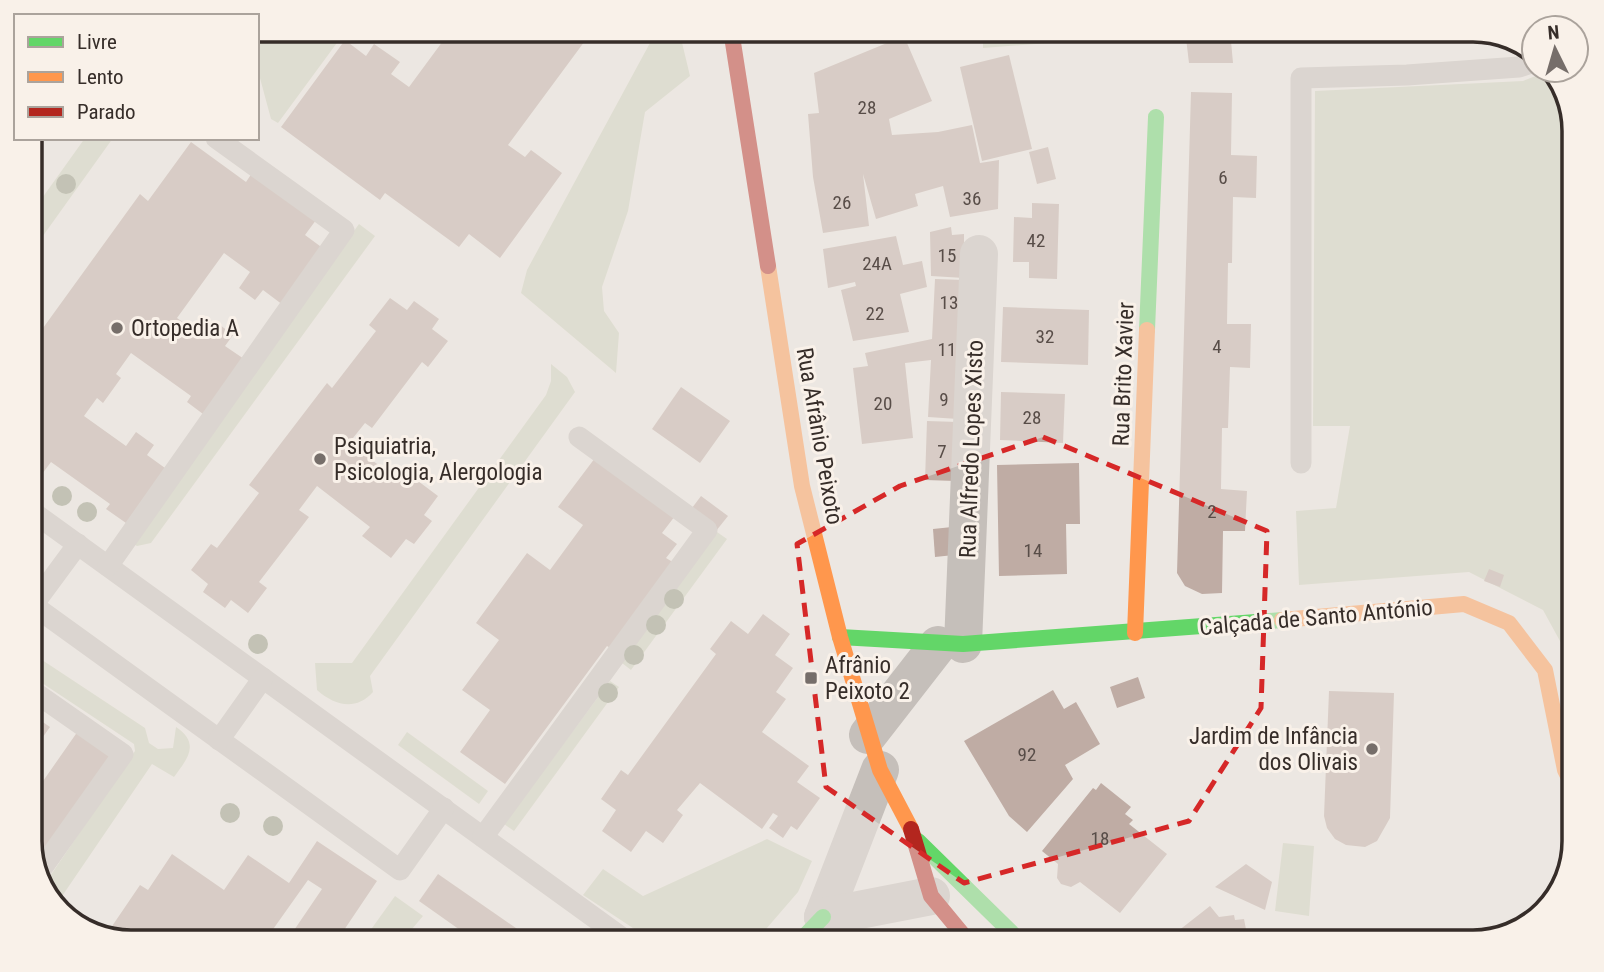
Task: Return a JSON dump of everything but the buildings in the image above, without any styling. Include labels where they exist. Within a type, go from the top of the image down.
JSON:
[{"type":"street","name":"Rua Afrânio Peixoto","points":[[733,42],[802,486],[840,637],[874,752],[914,836],[931,896],[959,930]]},
{"type":"street","name":"Rua Brito Xavier","points":[[1135,633],[1156,117]]},
{"type":"street","name":"Rua Alfredo Lopes Xisto","points":[[951,645],[979,254]]},
{"type":"street","name":"Calçada de Santo António","points":[[840,637],[951,645],[1135,633],[1464,604],[1509,623],[1545,670],[1562,759]]},
{"type":"street","points":[[811,929],[874,752],[951,645]]},
{"type":"street","name":"Rua Afrânio Peixoto","points":[[914,836],[1009,930]]},
{"type":"street","points":[[811,929],[931,896]]},
{"type":"lane","points":[[1301,463],[1301,78],[1407,75],[1520,67]]},
{"type":"lane","points":[[108,566],[344,230],[219,140]]},
{"type":"lane","points":[[483,837],[707,530],[579,437]]},
{"type":"lane","points":[[42,518],[611,930]]},
{"type":"lane","points":[[42,590],[78,544]]},
{"type":"lane","points":[[42,612],[400,870],[444,808]]},
{"type":"lane","points":[[219,740],[264,678]]},
{"type":"lane","points":[[42,697],[123,754],[45,864]]},
{"type":"highlighted area","points":[[1043,437],[1267,531],[1261,708],[1189,821],[964,883],[826,787],[797,544],[900,486]]},
{"type":"green space","points":[[259,42],[338,42],[278,123],[271,119],[259,74]]},
{"type":"green space","points":[[650,42],[682,42],[690,76],[645,112],[628,211],[602,287],[604,311],[619,333],[616,373],[521,293],[527,270]]},
{"type":"green space","points":[[983,42],[1062,42],[983,48]]},
{"type":"green space","points":[[1520,81],[1520,84],[1549,84],[1553,92],[1562,125],[1562,645],[1543,610],[1469,572],[1299,585],[1296,511],[1336,508],[1350,426],[1313,426],[1315,91]]},
{"type":"green space","points":[[84,140],[112,140],[42,237],[42,198]]},
{"type":"green space","points":[[359,224],[375,236],[151,543],[137,546],[132,543],[138,528]]},
{"type":"green space","points":[[551,364],[567,377],[575,392],[370,676],[373,692],[353,704],[331,700],[317,690],[315,663],[352,663],[546,395],[551,381]]},
{"type":"green space","points":[[717,532],[727,539],[631,670],[622,663]]},
{"type":"green space","points":[[42,660],[145,728],[149,743],[158,749],[173,748],[176,727],[184,733],[190,746],[187,758],[174,777],[152,764],[62,897],[50,876],[135,751],[134,744],[42,683]]},
{"type":"green space","points":[[610,681],[619,687],[514,831],[504,824]]},
{"type":"green space","points":[[407,732],[488,791],[479,804],[398,745]]},
{"type":"green space","points":[[767,839],[812,861],[798,892],[765,930],[636,930],[583,895],[603,869],[643,896]]},
{"type":"green space","points":[[1283,843],[1314,846],[1309,916],[1275,911]]},
{"type":"green space","points":[[395,896],[423,916],[411,930],[371,930]]},
{"type":"traffic: fast","points":[[1147,330],[1156,117]]},
{"type":"traffic: fast","points":[[840,637],[963,644],[1282,620]]},
{"type":"traffic: fast","points":[[918,841],[1009,930]]},
{"type":"traffic: fast","points":[[811,930],[823,917]]},
{"type":"traffic: slow","points":[[768,266],[802,486],[840,637],[880,770],[911,829]]},
{"type":"traffic: slow","points":[[1135,633],[1147,330]]},
{"type":"traffic: slow","points":[[1282,620],[1464,604],[1509,623],[1545,670],[1562,755]]},
{"type":"traffic: jam","points":[[733,42],[768,266]]},
{"type":"traffic: jam","points":[[911,829],[931,896],[959,930]]},
{"type":"place","name":"Ortopedia A","points":[[117,328]]},
{"type":"place","name":"Psiquiatria, Psicologia, Alergologia","points":[[320,459]]},
{"type":"place","name":"Afrânio Peixoto 2","points":[[811,678]]},
{"type":"place","name":"Jardim de Infância dos Olivais","points":[[1372,749]]}]
